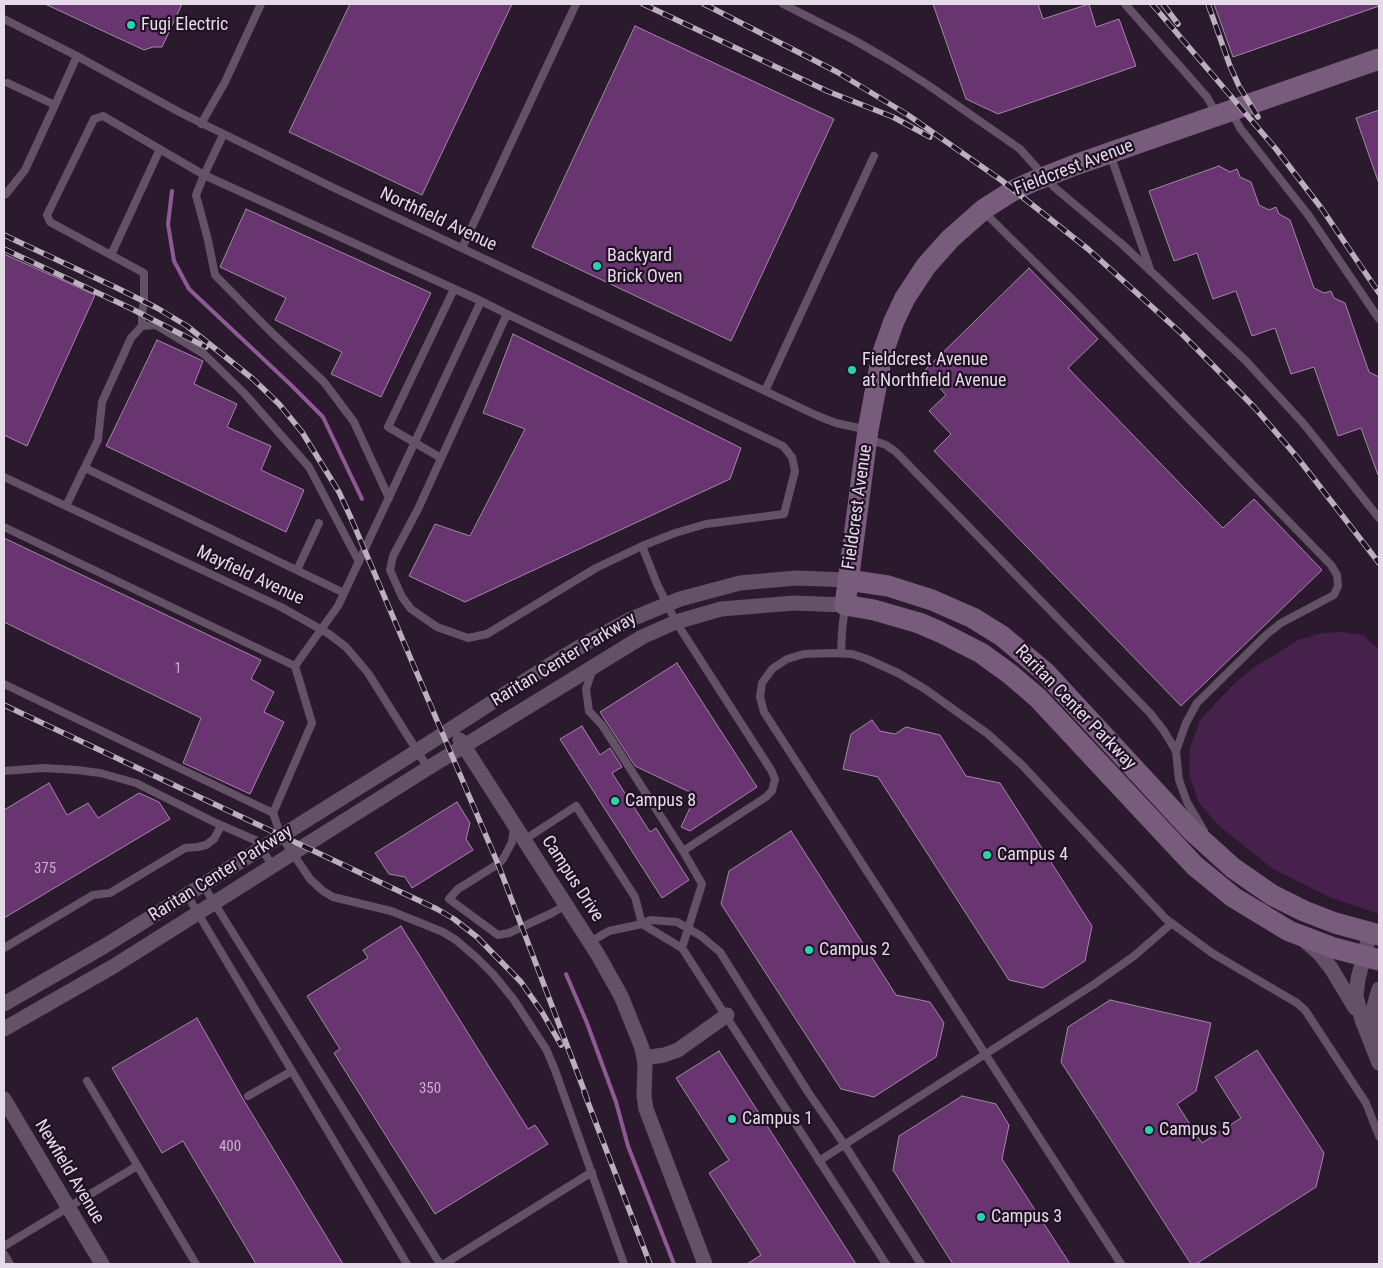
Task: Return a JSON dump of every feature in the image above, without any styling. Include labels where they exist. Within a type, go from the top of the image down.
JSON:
[{"type":"street","name":"Fieldcrest Avenue","points":[[845,605],[878,368],[899,309],[933,256],[982,210],[1014,190],[1110,153],[1379,59]]},
{"type":"street","name":"Raritan Center Parkway","points":[[4,1004],[83,960],[588,642],[666,603],[705,591],[740,583],[796,578],[848,580],[882,585],[932,600],[973,618],[1011,642],[1046,673],[1191,830],[1219,857],[1252,882],[1288,903],[1326,920],[1375,934]]},
{"type":"street","name":"Raritan Center Parkway","points":[[4,1029],[87,982],[602,660],[642,638],[676,622],[721,609],[794,603],[845,605],[884,612],[931,628],[970,647],[1001,667],[1029,690],[1195,866],[1233,897],[1289,930],[1323,944],[1372,958]]},
{"type":"street","name":"Campus Drive","points":[[452,728],[590,942],[626,1007],[644,1058],[646,1109],[705,1264]]},
{"type":"street","points":[[1289,930],[1305,941],[1325,960],[1351,1000],[1365,1028]]},
{"type":"street","points":[[1375,934],[1372,958],[1358,979],[1356,996],[1359,1012],[1379,1063]]},
{"type":"street","points":[[1379,989],[1374,1006],[1379,1044]]},
{"type":"street","points":[[644,1058],[664,1055],[678,1050],[727,1016]]},
{"type":"street","name":"Newfield Avenue","points":[[4,1099],[102,1264]]},
{"type":"lane","points":[[201,124],[224,82],[261,4]]},
{"type":"lane","points":[[462,248],[576,4]]},
{"type":"lane","points":[[783,4],[854,40],[928,84],[1020,149],[1060,192],[1116,238],[1225,340],[1284,401],[1318,440],[1379,518]]},
{"type":"lane","points":[[1125,4],[1207,97],[1240,128],[1309,216],[1379,319]]},
{"type":"lane","name":"Northfield Avenue","points":[[4,19],[223,135],[765,391],[836,423],[868,434],[886,445],[896,452],[1150,713],[1164,731],[1176,752]]},
{"type":"lane","points":[[6,194],[25,170],[77,56]]},
{"type":"lane","points":[[8,83],[55,105]]},
{"type":"lane","points":[[66,506],[98,440],[102,402],[131,338],[142,326],[144,302],[144,273],[50,222],[47,215],[94,119],[103,116],[204,175],[480,301],[783,446],[792,457],[795,471],[784,514],[706,524],[675,533],[642,546],[596,568],[488,634],[468,638],[437,627],[411,610],[402,597],[390,570],[392,556],[418,509],[507,314]]},
{"type":"lane","points":[[223,135],[196,195],[215,274],[270,331],[324,382],[354,422],[389,498]]},
{"type":"lane","points":[[111,255],[160,149]]},
{"type":"lane","points":[[1110,153],[1151,271]]},
{"type":"lane","points":[[765,391],[874,156]]},
{"type":"lane","points":[[982,210],[1324,558],[1337,575],[1338,586],[1334,595],[1282,623],[1266,635],[1197,703],[1186,723],[1176,752],[1182,793],[1219,857]]},
{"type":"lane","points":[[441,458],[414,444],[388,427],[454,289]]},
{"type":"lane","points":[[295,666],[334,613],[480,301]]},
{"type":"lane","points":[[142,326],[156,325],[204,354],[244,393],[309,467],[359,562]]},
{"type":"lane","points":[[85,468],[344,592]]},
{"type":"lane","name":"Mayfield Avenue","points":[[4,476],[282,607],[322,629],[346,647],[363,666],[428,768]]},
{"type":"lane","points":[[297,570],[319,522]]},
{"type":"lane","points":[[4,527],[295,666],[312,723],[273,813]]},
{"type":"lane","points":[[642,546],[676,622],[775,779],[772,791],[766,798],[683,851]]},
{"type":"lane","points":[[841,653],[845,605]]},
{"type":"lane","points":[[1121,1264],[762,707],[760,692],[762,683],[772,669],[781,662],[793,656],[804,654],[841,653],[867,659],[906,678],[950,706],[988,734],[1022,765],[1158,911],[1231,966],[1297,1003],[1305,1010],[1366,1103],[1379,1136]]},
{"type":"lane","points":[[602,660],[592,671],[587,683],[586,696],[589,711],[602,725],[702,884],[682,948]]},
{"type":"lane","points":[[4,684],[273,813],[282,836],[310,879],[323,892],[391,911],[437,929],[463,946],[493,974],[514,1000],[546,1049],[592,1172],[620,1263]]},
{"type":"lane","points":[[4,771],[32,768],[89,771],[146,787],[221,826],[255,840],[273,866]]},
{"type":"lane","points":[[524,840],[576,806],[635,896],[642,924],[682,948],[886,1264]]},
{"type":"lane","points":[[514,825],[514,836],[503,859],[458,889],[449,900],[479,920],[495,934],[502,935],[566,905]]},
{"type":"lane","points":[[4,948],[93,896],[110,893],[184,848],[206,845],[217,834],[221,826]]},
{"type":"lane","points":[[203,885],[442,1264],[592,1172]]},
{"type":"lane","points":[[187,895],[407,1264]]},
{"type":"lane","points":[[590,942],[609,931],[642,924],[650,920],[658,920],[677,922],[702,936],[720,952],[808,1092],[844,1144],[921,1264]]},
{"type":"lane","points":[[819,1161],[1093,985],[1134,956],[1172,923]]},
{"type":"lane","points":[[248,1096],[292,1071]]},
{"type":"lane","points":[[87,1082],[196,1264]]},
{"type":"lane","points":[[4,1246],[138,1166]]},
{"type":"lane","points":[[4,1254],[10,1264]]},
{"type":"shaded area","points":[[1343,632],[1362,635],[1379,649],[1379,914],[1329,897],[1273,869],[1218,825],[1199,803],[1189,774],[1190,748],[1200,720],[1236,682],[1253,668],[1300,639],[1324,633]]},
{"type":"building","name":"Fugi Electric","points":[[45,4],[182,4],[162,47],[144,50]]},
{"type":"building","points":[[350,4],[512,4],[422,195],[289,132]]},
{"type":"building","points":[[933,4],[1038,4],[1043,19],[1089,4],[1096,27],[1119,19],[1136,66],[998,114],[966,99]]},
{"type":"building","points":[[1214,4],[1379,4],[1379,6],[1233,57]]},
{"type":"building","points":[[635,26],[834,119],[731,341],[532,247]]},
{"type":"building","points":[[1379,110],[1379,180],[1378,181],[1356,118]]},
{"type":"building","points":[[1219,166],[1230,172],[1237,169],[1240,177],[1251,182],[1259,205],[1269,210],[1276,207],[1279,214],[1290,220],[1314,288],[1324,293],[1331,291],[1334,298],[1345,303],[1369,372],[1379,377],[1379,475],[1361,428],[1338,436],[1314,367],[1291,374],[1275,328],[1252,336],[1236,291],[1213,299],[1197,253],[1174,261],[1149,191]]},
{"type":"building","points":[[246,209],[431,293],[381,397],[331,374],[342,352],[275,320],[286,298],[220,267]]},
{"type":"building","points":[[4,254],[95,295],[27,446],[4,435]]},
{"type":"building","points":[[1029,268],[1098,339],[1068,368],[1223,528],[1254,499],[1322,570],[1181,706],[934,451],[951,434],[929,411],[946,395],[924,371]]},
{"type":"building","points":[[513,334],[741,448],[730,479],[465,602],[409,576],[435,524],[470,536],[525,429],[483,413]]},
{"type":"building","points":[[157,340],[203,361],[194,384],[237,404],[227,427],[271,446],[261,470],[304,490],[286,532],[106,446]]},
{"type":"building","points":[[4,538],[261,660],[251,679],[274,692],[264,712],[284,722],[250,794],[183,763],[201,718],[4,622]]},
{"type":"building","points":[[677,663],[757,787],[690,831],[681,827],[696,795],[635,766],[600,712]]},
{"type":"building","name":"Campus 4","points":[[872,720],[880,731],[895,734],[906,727],[940,735],[966,776],[1000,783],[1092,926],[1085,961],[1043,988],[1009,980],[878,777],[843,769],[851,734]]},
{"type":"building","name":"Campus 8","points":[[582,726],[600,755],[610,748],[622,767],[612,773],[650,832],[656,828],[689,880],[662,898],[560,739]]},
{"type":"building","points":[[49,783],[67,815],[88,803],[98,818],[139,793],[159,802],[170,819],[4,918],[4,810]]},
{"type":"building","points":[[457,802],[470,823],[466,839],[473,850],[412,888],[405,877],[389,874],[375,853]]},
{"type":"building","name":"Campus 2","points":[[791,831],[896,995],[930,1002],[944,1023],[936,1057],[874,1097],[841,1089],[721,904],[729,871]]},
{"type":"building","points":[[401,926],[528,1129],[535,1125],[548,1144],[435,1214],[334,1053],[340,1049],[307,996],[368,958],[363,950]]},
{"type":"building","name":"Campus 5","points":[[1110,1000],[1211,1023],[1196,1091],[1177,1104],[1202,1143],[1241,1118],[1215,1077],[1257,1050],[1324,1153],[1316,1187],[1196,1264],[1191,1264],[1061,1062],[1068,1027]]},
{"type":"building","points":[[197,1018],[243,1099],[343,1264],[256,1264],[183,1141],[162,1153],[112,1068]]},
{"type":"building","name":"Campus 1","points":[[719,1051],[856,1264],[747,1264],[761,1255],[709,1173],[729,1160],[676,1078]]},
{"type":"building","name":"Campus 3","points":[[962,1096],[996,1104],[1009,1125],[1002,1159],[1070,1264],[953,1264],[893,1170],[899,1136]]},
{"type":"waterway","points":[[172,191],[168,224],[174,261],[189,289],[323,417],[362,499]]},
{"type":"waterway","points":[[566,974],[587,1023],[616,1102],[628,1146],[674,1264]]},
{"type":"railway","points":[[643,4],[827,91],[893,117],[930,137]]},
{"type":"railway","points":[[704,4],[837,72],[908,115],[1001,180],[1088,249],[1181,333],[1255,408],[1297,457],[1379,563]]},
{"type":"railway","points":[[1152,4],[1276,149],[1322,209],[1379,293]]},
{"type":"railway","points":[[1163,4],[1178,24]]},
{"type":"railway","points":[[1208,4],[1230,66],[1239,86],[1258,117]]},
{"type":"railway","points":[[4,235],[117,288],[157,308],[187,326],[253,379],[279,404],[302,432],[339,492],[351,518],[498,864],[587,1098]]},
{"type":"railway","points":[[4,249],[130,308],[206,347]]},
{"type":"railway","points":[[4,705],[437,909],[454,919],[477,937],[521,982],[542,1012],[561,1045]]},
{"type":"railway","points":[[584,1092],[650,1264]]},
{"type":"place","name":"Fugi Electric","points":[[131,25]]},
{"type":"place","name":"Backyard Brick Oven","points":[[597,266]]},
{"type":"place","name":"Fieldcrest Avenue at Northfield Avenue","points":[[852,370]]},
{"type":"place","name":"Campus 8","points":[[615,801]]},
{"type":"place","name":"Campus 4","points":[[987,855]]},
{"type":"place","name":"Campus 2","points":[[809,950]]},
{"type":"place","name":"Campus 1","points":[[732,1119]]},
{"type":"place","name":"Campus 5","points":[[1149,1130]]},
{"type":"place","name":"Campus 3","points":[[981,1217]]}]
